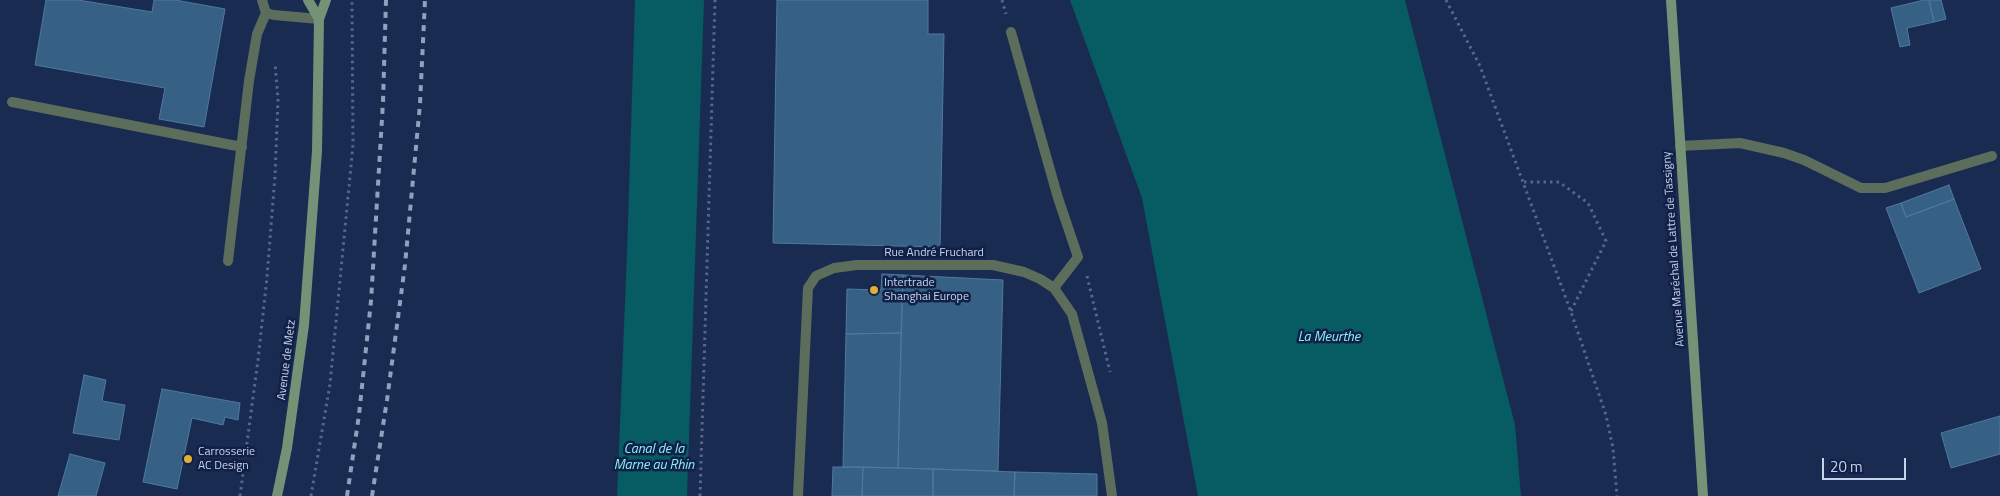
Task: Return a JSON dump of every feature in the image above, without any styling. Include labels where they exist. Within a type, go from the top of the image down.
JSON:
[{"type":"main road","points":[[308,0],[319,19]]},
{"type":"main road","points":[[319,19],[326,0]]},
{"type":"main road","name":"Avenue Maréchal de Lattre de Tassigny","points":[[1671,0],[1703,496]]},
{"type":"main road","name":"Avenue de Metz","points":[[276,496],[287,448],[304,325],[317,151],[319,19]]},
{"type":"street","points":[[228,261],[249,81],[257,34],[266,13],[262,0]]},
{"type":"street","points":[[266,13],[319,19]]},
{"type":"street","points":[[1010,32],[1058,198],[1078,257],[1054,288]]},
{"type":"street","points":[[12,102],[242,147]]},
{"type":"street","points":[[1680,146],[1740,143],[1784,153],[1804,160],[1861,188],[1885,188],[1992,156]]},
{"type":"street","name":"Rue André Fruchard","points":[[798,496],[808,288],[816,276],[834,268],[857,264],[993,266],[1024,272],[1054,288],[1072,314],[1102,423],[1112,496]]},
{"type":"path","points":[[310,496],[330,384],[352,154],[352,0]]},
{"type":"path","points":[[700,496],[715,0]]},
{"type":"path","points":[[1446,0],[1480,66],[1571,312],[1606,415],[1613,448],[1617,496]]},
{"type":"path","points":[[240,496],[267,277],[278,98],[275,62]]},
{"type":"path","points":[[1523,182],[1558,182],[1588,203],[1606,241],[1571,312]]},
{"type":"water","name":"Canal de la Marne au Rhin","points":[[635,0],[704,0],[687,496],[617,496]]},
{"type":"water","name":"La Meurthe","points":[[1070,0],[1405,0],[1515,425],[1521,496],[1198,496],[1142,198]]},
{"type":"building","points":[[46,0],[78,0],[152,12],[154,0],[175,0],[225,9],[204,127],[159,119],[165,88],[35,65]]},
{"type":"building","points":[[777,0],[928,0],[928,34],[944,34],[940,247],[773,243]]},
{"type":"building","points":[[1929,0],[1934,22],[1907,28],[1910,45],[1900,47],[1891,8]]},
{"type":"building","points":[[1929,0],[1941,0],[1946,19],[1934,22]]},
{"type":"building","points":[[1949,185],[1954,199],[1906,217],[1901,203]]},
{"type":"building","points":[[1954,199],[1981,269],[1919,293],[1886,208],[1901,203],[1906,217]]},
{"type":"building","points":[[882,274],[903,275],[901,333],[846,334],[847,289],[881,290]]},
{"type":"building","points":[[903,275],[1003,280],[998,471],[898,468]]},
{"type":"building","points":[[901,333],[898,468],[843,467],[846,334]]},
{"type":"building","points":[[84,375],[106,380],[102,401],[125,405],[119,440],[73,433]]},
{"type":"building","points":[[162,389],[240,403],[238,420],[225,417],[223,425],[192,418],[177,489],[143,482]]},
{"type":"building","points":[[2000,416],[2000,454],[1951,468],[1941,433]]},
{"type":"building","points":[[70,454],[105,463],[96,496],[58,496]]},
{"type":"building","points":[[833,467],[863,467],[862,496],[832,496]]},
{"type":"building","points":[[863,467],[933,469],[933,496],[862,496]]},
{"type":"building","points":[[933,469],[1015,472],[1014,496],[933,496]]},
{"type":"building","points":[[1015,472],[1097,474],[1097,496],[1014,496]]},
{"type":"railway","points":[[347,496],[359,415],[371,301],[383,102],[386,0]]},
{"type":"railway","points":[[372,496],[405,265],[420,104],[425,0]]},
{"type":"place","name":"Intertrade Shanghai Europe","points":[[874,290]]},
{"type":"place","name":"Carrosserie AC Design","points":[[188,459]]}]
